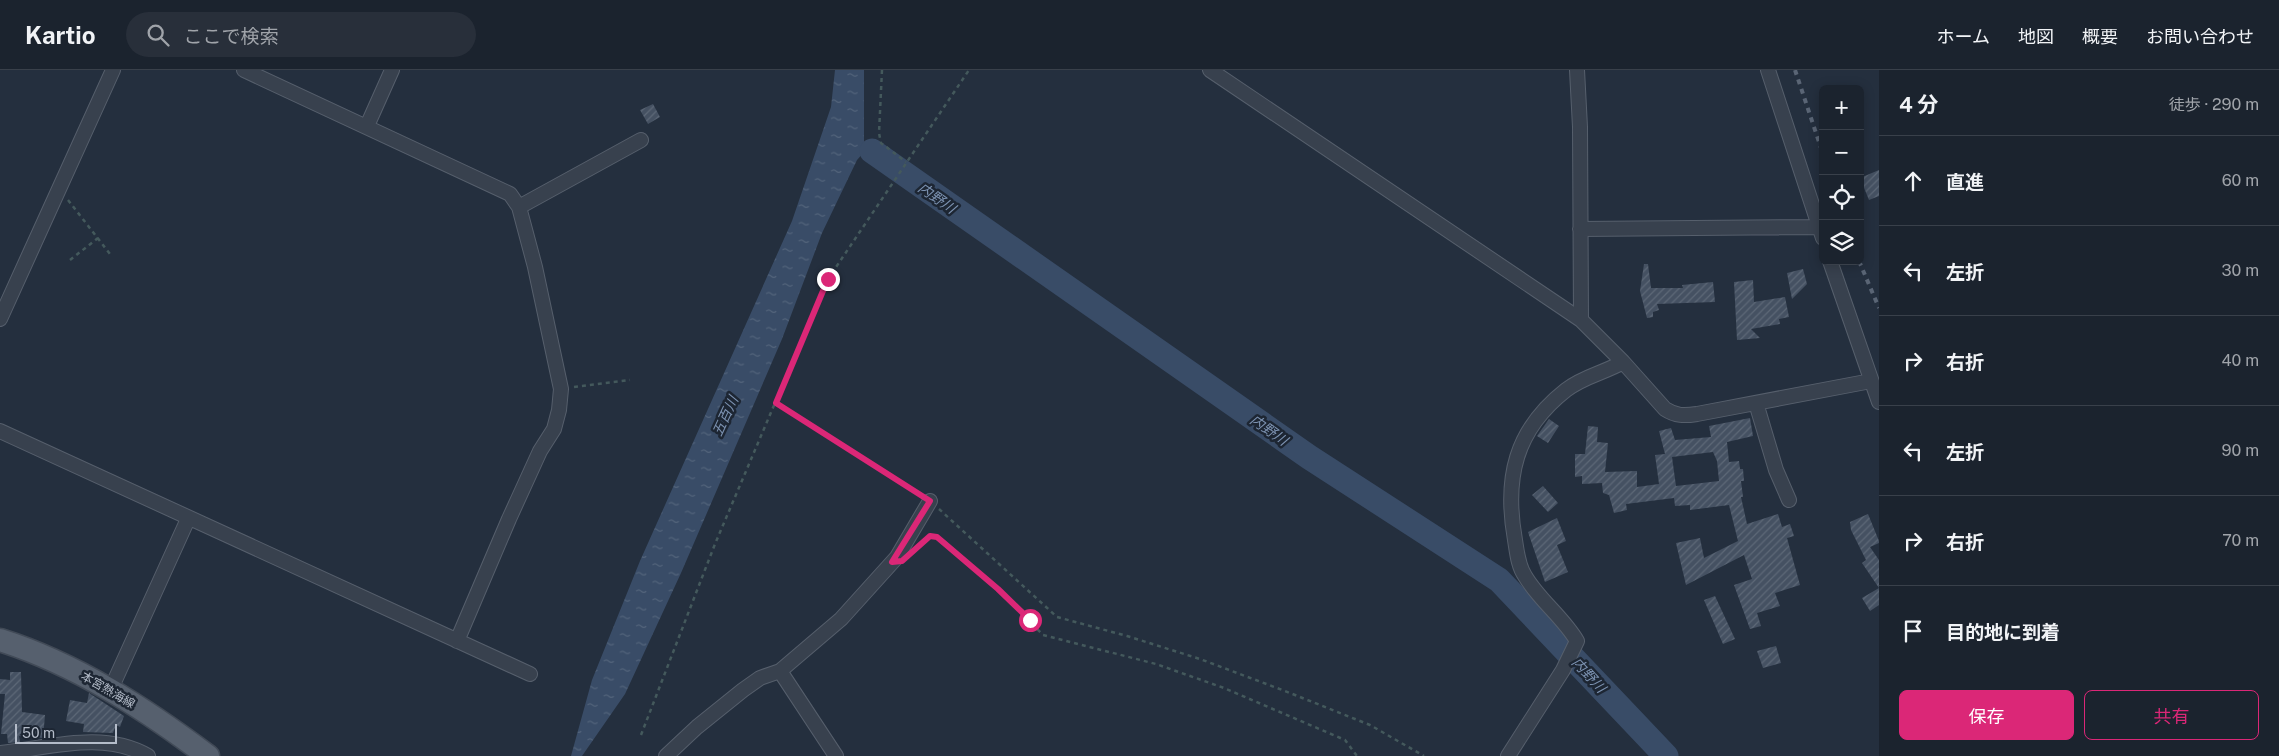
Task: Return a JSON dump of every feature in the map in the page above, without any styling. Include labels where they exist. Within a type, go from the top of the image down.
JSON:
[{"type":"main road","name":"本宮熱海線","points":[[0,640],[57,662],[110,690],[166,724],[208,756]]},
{"type":"street","points":[[0,319],[114,70]]},
{"type":"street","points":[[244,70],[510,194],[519,207],[535,266],[561,389],[554,429],[540,450],[508,519],[457,641]]},
{"type":"street","points":[[367,126],[392,70]]},
{"type":"street","points":[[1210,70],[1581,320],[1624,362],[1665,409],[1673,414],[1682,416],[1697,414],[1871,381]]},
{"type":"street","points":[[1577,70],[1581,320]]},
{"type":"street","points":[[1768,70],[1819,227]]},
{"type":"street","points":[[519,207],[640,140]]},
{"type":"street","points":[[1580,229],[1819,233]]},
{"type":"street","points":[[1831,265],[1879,402]]},
{"type":"street","points":[[1508,756],[1563,670],[1577,641],[1568,626],[1522,572],[1511,515],[1510,492],[1514,470],[1527,432],[1537,418],[1576,383],[1624,362]]},
{"type":"street","points":[[1756,403],[1776,470],[1789,500]]},
{"type":"street","points":[[0,432],[530,674]]},
{"type":"street","points":[[666,756],[697,727],[743,690],[760,678],[780,672],[841,620],[897,557],[930,501]]},
{"type":"street","points":[[110,690],[188,519]]},
{"type":"street","points":[[780,672],[836,756]]},
{"type":"street","points":[[0,753],[102,742],[130,747],[148,756]]},
{"type":"path","points":[[882,70],[879,133],[881,143],[906,162]]},
{"type":"path","points":[[640,734],[715,544],[828,279],[969,70]]},
{"type":"path","points":[[57,193],[66,198],[110,254]]},
{"type":"path","points":[[70,260],[98,238]]},
{"type":"path","points":[[561,389],[630,380]]},
{"type":"path","points":[[776,403],[930,501],[1057,617],[1182,653],[1286,690],[1370,725],[1424,756]]},
{"type":"path","points":[[920,545],[930,536],[937,537],[944,542],[998,589],[1043,635],[1156,664],[1224,688],[1345,740],[1356,756]]},
{"type":"water","name":"五百川","points":[[835,70],[864,70],[864,143],[900,169],[897,172],[864,152],[857,160],[822,233],[782,339],[681,573],[625,694],[582,756],[571,756],[592,680],[640,561],[792,221],[831,107]]},
{"type":"building","points":[[653,104],[660,117],[648,124],[640,110]]},
{"type":"building","points":[[1879,170],[1879,196],[1869,200],[1864,188],[1864,176]]},
{"type":"building","points":[[1644,264],[1648,264],[1651,288],[1683,288],[1682,285],[1713,282],[1715,302],[1657,304],[1659,310],[1653,312],[1653,317],[1647,318],[1640,291]]},
{"type":"building","points":[[1803,269],[1807,284],[1792,299],[1787,273]]},
{"type":"building","points":[[1753,280],[1754,302],[1785,297],[1789,317],[1779,319],[1780,324],[1751,329],[1760,338],[1737,340],[1734,282]]},
{"type":"building","points":[[1750,418],[1753,436],[1727,442],[1729,462],[1739,461],[1740,469],[1743,469],[1744,481],[1741,481],[1743,497],[1741,497],[1747,524],[1778,514],[1782,527],[1790,524],[1794,536],[1787,538],[1800,585],[1775,593],[1780,606],[1757,613],[1761,626],[1750,629],[1734,585],[1752,579],[1744,555],[1686,585],[1676,543],[1700,538],[1704,558],[1738,541],[1729,505],[1690,510],[1690,505],[1675,506],[1674,498],[1626,504],[1627,510],[1614,513],[1609,495],[1603,493],[1602,483],[1582,484],[1582,476],[1575,477],[1575,454],[1585,454],[1588,426],[1598,427],[1597,442],[1608,443],[1605,472],[1637,471],[1637,487],[1659,484],[1655,455],[1665,454],[1659,431],[1671,428],[1675,440],[1711,437],[1709,426]],"holes":[[[1713,452],[1717,461],[1719,481],[1676,486],[1672,457]]]},
{"type":"building","points":[[1549,419],[1559,426],[1548,443],[1537,436]]},
{"type":"building","points":[[1543,486],[1558,503],[1548,512],[1532,495]]},
{"type":"building","points":[[1868,514],[1879,541],[1879,543],[1870,547],[1879,560],[1879,588],[1862,563],[1866,560],[1851,530],[1850,522]]},
{"type":"building","points":[[1557,518],[1566,541],[1557,545],[1568,572],[1545,582],[1528,532]]},
{"type":"building","points":[[1879,588],[1879,605],[1870,611],[1862,598]]},
{"type":"building","points":[[1715,596],[1735,639],[1723,644],[1704,600]]},
{"type":"building","points":[[1776,646],[1781,663],[1763,668],[1757,651]]},
{"type":"building","points":[[10,672],[21,672],[22,712],[45,715],[43,738],[19,736],[20,742],[8,743],[7,734],[1,734],[5,694],[0,694],[0,679],[10,680]]},
{"type":"building","points":[[89,693],[124,716],[120,727],[116,725],[113,733],[83,732],[84,724],[66,721],[70,700],[87,703]]},
{"type":"waterway","name":"内野川","points":[[872,151],[1309,457],[1499,580],[1666,756]]},
{"type":"railway","points":[[1795,70],[1819,142]]},
{"type":"railway","points":[[1861,265],[1879,308]]},
{"type":"route","points":[[828,279],[776,403],[930,501],[897,557],[892,562],[902,561],[910,556],[930,536],[937,537],[998,589],[1030,620]]}]
